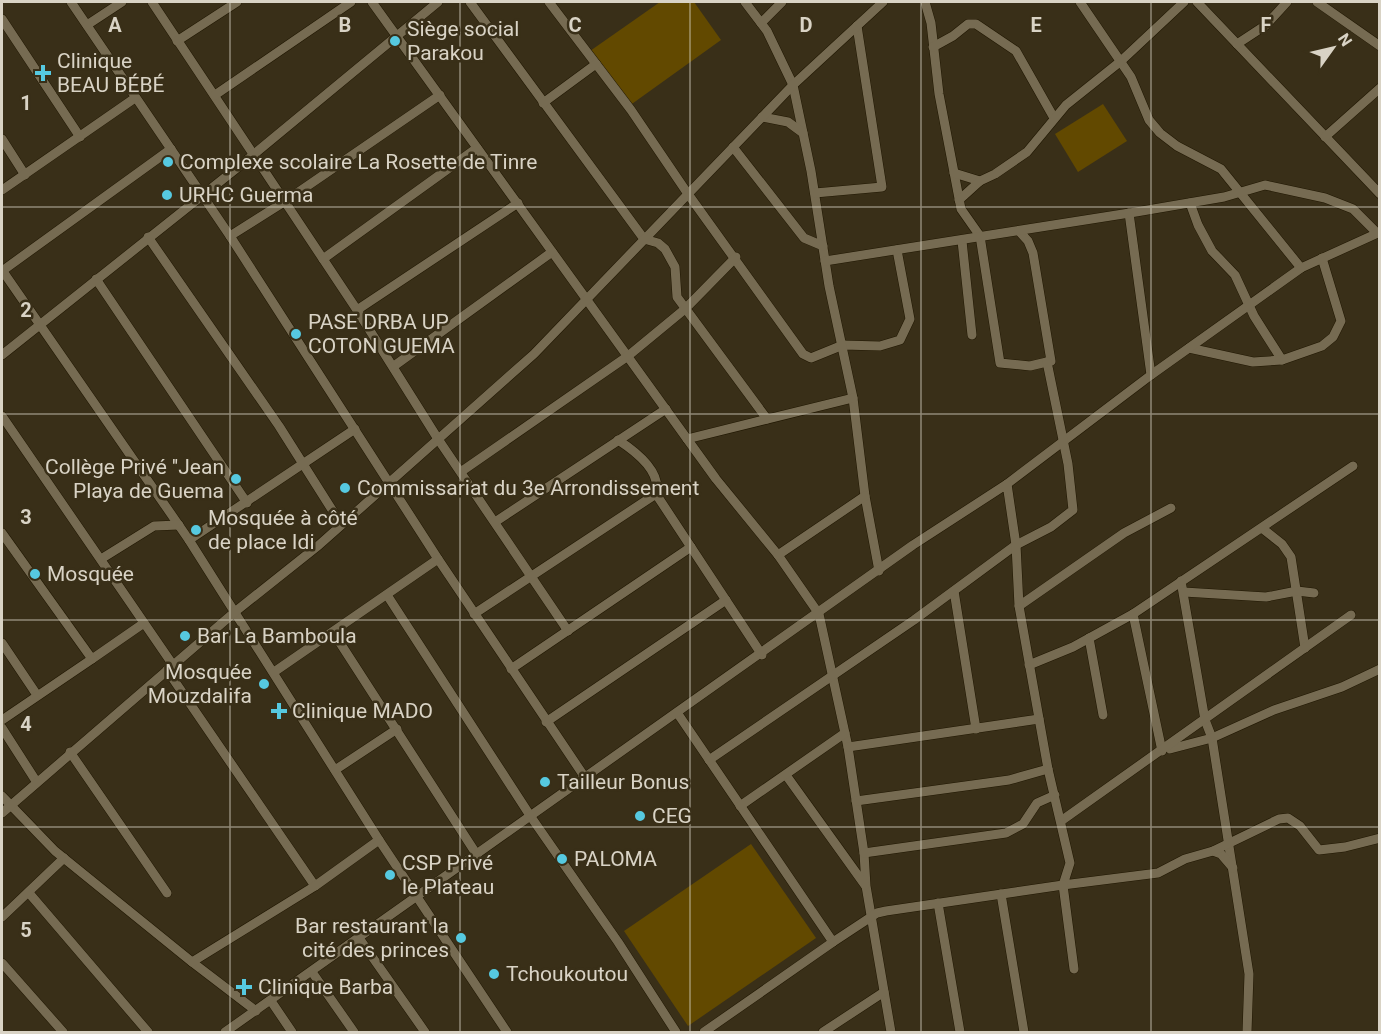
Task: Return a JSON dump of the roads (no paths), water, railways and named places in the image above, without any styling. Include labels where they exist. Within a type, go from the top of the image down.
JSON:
[{"type":"street","points":[[71,2],[230,236],[474,614],[586,779]]},
{"type":"street","points":[[87,25],[122,2]]},
{"type":"street","points":[[152,2],[216,95],[284,202],[394,366],[438,439],[462,471],[568,631]]},
{"type":"street","points":[[177,41],[237,2]]},
{"type":"street","points":[[216,95],[351,2]]},
{"type":"street","points":[[372,2],[687,439],[778,555],[819,614],[849,747],[864,853],[866,886],[891,1032]]},
{"type":"street","points":[[2,355],[438,2]]},
{"type":"street","points":[[470,2],[644,239],[658,243],[672,261],[675,267],[674,290],[685,309],[767,419]]},
{"type":"street","points":[[549,2],[631,110],[688,194],[736,257],[803,354],[811,358],[822,356],[843,345],[880,346],[900,340],[910,319],[897,250]]},
{"type":"street","points":[[745,2],[761,22],[793,85],[853,398],[865,496],[879,571]]},
{"type":"street","points":[[761,22],[782,2]]},
{"type":"street","points":[[2,813],[36,781],[236,611],[319,545],[534,354],[793,85],[883,2]]},
{"type":"street","points":[[925,2],[931,23],[959,201],[961,209],[980,236],[1000,363],[1030,366],[1051,361],[1033,253],[1028,241],[1019,231]]},
{"type":"street","points":[[1082,2],[1131,77],[1149,120],[1160,133],[1177,146],[1215,164],[1301,268]]},
{"type":"street","points":[[959,201],[980,180],[995,174],[1027,152],[1054,118],[1121,61],[1184,2]]},
{"type":"street","points":[[1197,2],[1380,194]]},
{"type":"street","points":[[1237,44],[1266,26],[1287,2]]},
{"type":"street","points":[[1317,2],[1380,46]]},
{"type":"street","points":[[2,19],[80,137]]},
{"type":"street","points":[[933,47],[968,24],[976,24],[1016,51],[1054,118]]},
{"type":"street","points":[[815,193],[882,187],[857,26]]},
{"type":"street","points":[[543,103],[596,64]]},
{"type":"street","points":[[1325,137],[1380,87]]},
{"type":"street","points":[[230,236],[284,202],[440,95]]},
{"type":"street","points":[[2,190],[135,98]]},
{"type":"street","points":[[762,117],[788,122],[804,134]]},
{"type":"street","points":[[2,139],[25,175]]},
{"type":"street","points":[[733,147],[804,238],[823,246]]},
{"type":"street","points":[[323,259],[477,148]]},
{"type":"street","points":[[171,149],[2,271],[189,540],[417,898],[507,1032]]},
{"type":"street","points":[[954,173],[980,180]]},
{"type":"street","points":[[225,1032],[879,571],[1007,484],[1249,304],[1301,268],[1378,232],[1353,208],[1325,198],[1294,193],[1274,185],[1190,203],[825,261]]},
{"type":"street","points":[[357,310],[518,203]]},
{"type":"street","points":[[1190,203],[1198,225],[1212,251],[1235,275],[1281,360]]},
{"type":"street","points":[[1129,213],[1151,375]]},
{"type":"street","points":[[147,237],[304,465],[341,524]]},
{"type":"street","points":[[962,241],[972,335]]},
{"type":"street","points":[[394,366],[552,252]]},
{"type":"street","points":[[462,471],[628,356],[685,309],[736,257]]},
{"type":"street","points":[[1189,348],[1253,362],[1281,360],[1322,346],[1339,330],[1338,309],[1322,258]]},
{"type":"street","points":[[96,279],[247,503]]},
{"type":"street","points":[[709,759],[954,591],[1016,545],[1051,527],[1073,510],[1073,495],[1047,362]]},
{"type":"street","points":[[687,439],[853,398]]},
{"type":"street","points":[[495,522],[666,409]]},
{"type":"street","points":[[2,416],[144,623],[170,667],[315,886]]},
{"type":"street","points":[[189,540],[355,429]]},
{"type":"street","points":[[618,440],[634,452],[652,473],[657,482],[656,494],[762,655]]},
{"type":"street","points":[[1029,665],[1089,638],[1133,614],[1263,529],[1353,466]]},
{"type":"street","points":[[1007,484],[1016,545],[1019,606],[1048,769],[1070,863],[1063,885],[1074,969]]},
{"type":"street","points":[[474,614],[656,494]]},
{"type":"street","points":[[778,555],[865,496]]},
{"type":"street","points":[[1019,606],[1124,534],[1171,508]]},
{"type":"street","points":[[101,559],[154,526],[179,525]]},
{"type":"street","points":[[1263,529],[1288,550],[1298,591],[1305,648]]},
{"type":"street","points":[[2,533],[92,659]]},
{"type":"street","points":[[511,669],[691,547]]},
{"type":"street","points":[[274,672],[438,559]]},
{"type":"street","points":[[1181,581],[1205,720],[1212,738],[1249,975],[1247,1032]]},
{"type":"street","points":[[954,591],[976,729]]},
{"type":"street","points":[[1184,592],[1266,597],[1298,591],[1314,593]]},
{"type":"street","points":[[387,595],[531,817],[618,942],[676,1032]]},
{"type":"street","points":[[546,722],[726,600]]},
{"type":"street","points":[[1133,614],[1162,751]]},
{"type":"street","points":[[1062,821],[1351,615]]},
{"type":"street","points":[[2,720],[144,623]]},
{"type":"street","points":[[333,632],[477,855]]},
{"type":"street","points":[[1089,638],[1103,715]]},
{"type":"street","points":[[2,643],[38,695]]},
{"type":"street","points":[[1162,751],[1212,738],[1274,710],[1342,687],[1380,669]]},
{"type":"street","points":[[678,714],[833,942]]},
{"type":"street","points":[[849,747],[1039,719]]},
{"type":"street","points":[[2,728],[36,781]]},
{"type":"street","points":[[335,770],[397,729]]},
{"type":"street","points":[[740,806],[845,733]]},
{"type":"street","points":[[70,752],[167,893]]},
{"type":"street","points":[[856,801],[1009,780],[1048,769]]},
{"type":"street","points":[[786,775],[866,886]]},
{"type":"street","points":[[864,853],[1006,833],[1023,824],[1037,802],[1055,795]]},
{"type":"street","points":[[2,796],[9,806],[64,858],[256,1011]]},
{"type":"street","points":[[704,1032],[833,942],[871,917],[886,911],[1158,873],[1185,859],[1213,851],[1279,819],[1288,818],[1300,826],[1319,850],[1345,847],[1380,838]]},
{"type":"street","points":[[192,962],[315,886],[380,840]]},
{"type":"street","points":[[1213,851],[1221,854],[1233,869]]},
{"type":"street","points":[[2,916],[64,858]]},
{"type":"street","points":[[29,893],[148,1032]]},
{"type":"street","points":[[1001,894],[1024,1032]]},
{"type":"street","points":[[938,903],[960,1032]]},
{"type":"street","points":[[359,938],[425,1032]]},
{"type":"street","points":[[2,963],[63,1032]]},
{"type":"street","points":[[312,972],[354,1032]]},
{"type":"street","points":[[823,1032],[884,992]]},
{"type":"street","points":[[271,1001],[292,1032]]},
{"type":"place","name":"Siège social Parakou","points":[[395,41]]},
{"type":"place","name":"Clinique BEAU BÉBÉ","points":[[43,73]]},
{"type":"place","name":"Complexe scolaire La Rosette de Tinre","points":[[168,162]]},
{"type":"place","name":"URHC Guerma","points":[[167,195]]},
{"type":"place","name":"PASE DRBA UP COTON GUEMA","points":[[296,334]]},
{"type":"place","name":"Collège Privé ''Jean Playa de Guema","points":[[236,479]]},
{"type":"place","name":"Commissariat du 3e Arrondissement","points":[[345,488]]},
{"type":"place","name":"Mosquée à côté de place Idi","points":[[196,530]]},
{"type":"place","name":"Mosquée","points":[[35,574]]},
{"type":"place","name":"Bar La Bamboula","points":[[185,636]]},
{"type":"place","name":"Mosquée Mouzdalifa","points":[[264,684]]},
{"type":"place","name":"Clinique MADO","points":[[279,711]]},
{"type":"place","name":"Tailleur Bonus","points":[[545,782]]},
{"type":"place","name":"CEG","points":[[640,816]]},
{"type":"place","name":"PALOMA","points":[[562,859]]},
{"type":"place","name":"CSP Privé le Plateau","points":[[390,875]]},
{"type":"place","name":"Bar restaurant la cité des princes","points":[[461,938]]},
{"type":"place","name":"Tchoukoutou","points":[[494,974]]},
{"type":"place","name":"Clinique Barba","points":[[244,987]]}]
